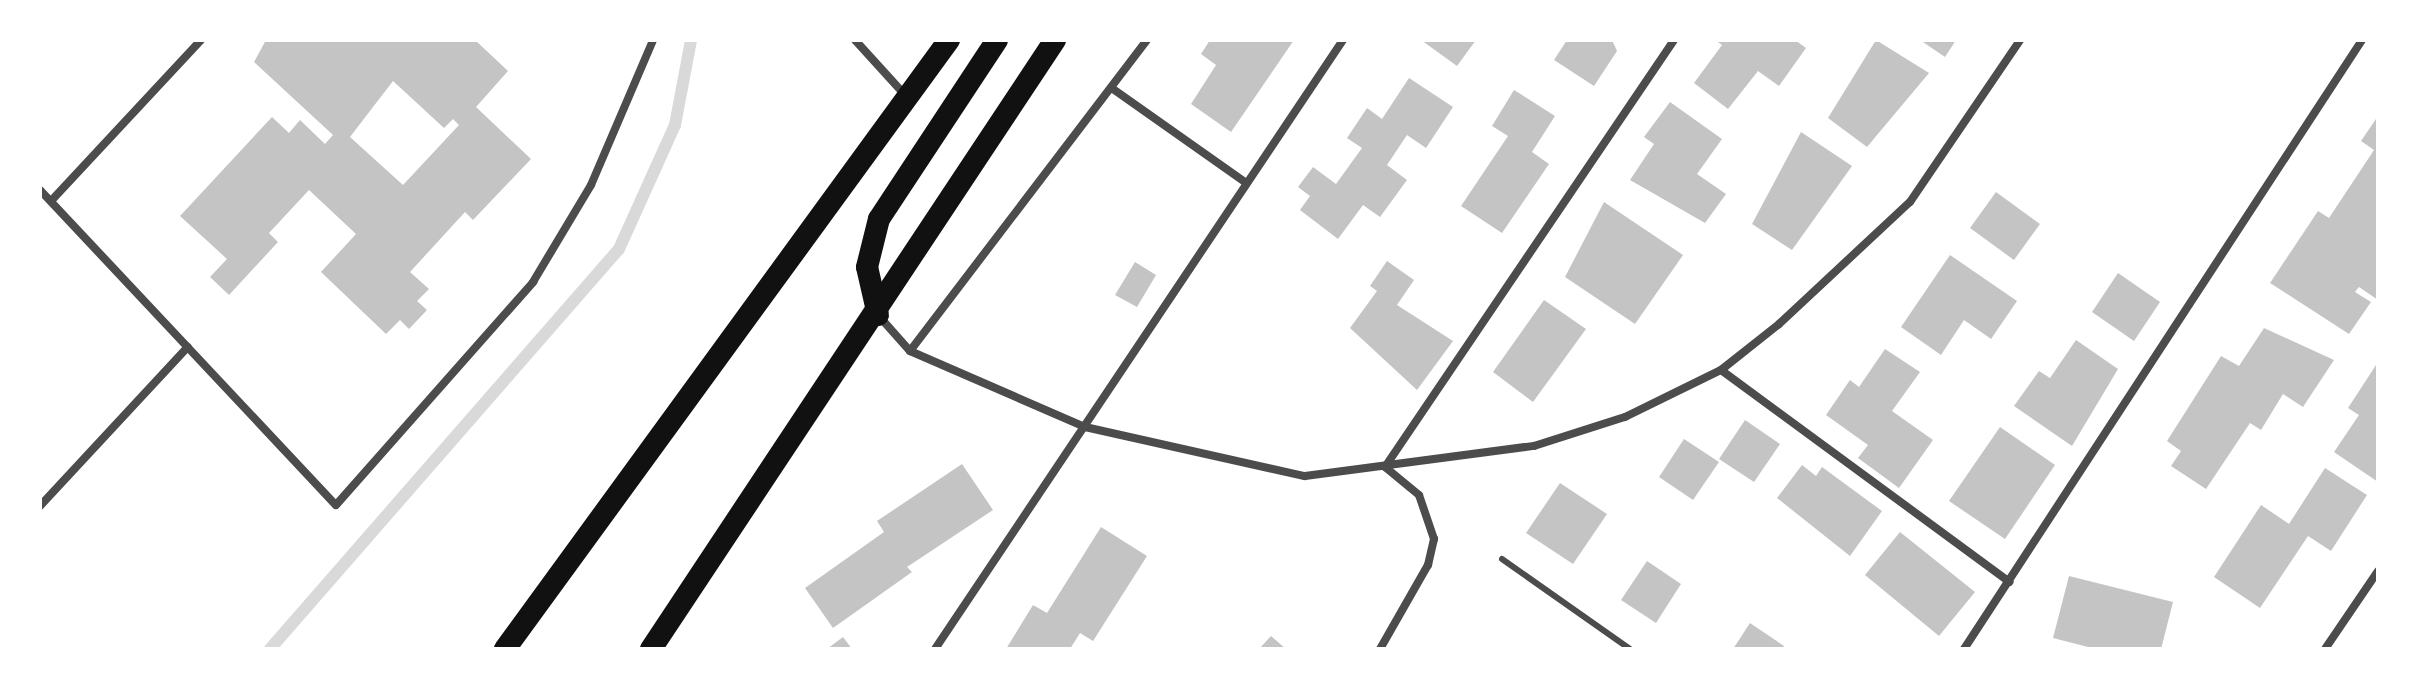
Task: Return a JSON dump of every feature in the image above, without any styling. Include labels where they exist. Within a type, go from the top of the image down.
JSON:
[{"type":"highway","points":[[505,649],[949,40]]},
{"type":"highway","points":[[878,315],[867,267],[879,219],[997,40]]},
{"type":"highway","points":[[651,649],[878,315],[1055,40]]},
{"type":"street","points":[[51,201],[201,40]]},
{"type":"street","points":[[40,190],[336,505],[533,282],[591,185],[653,40]]},
{"type":"street","points":[[855,40],[908,98]]},
{"type":"street","points":[[910,351],[1113,89],[1147,40]]},
{"type":"street","points":[[935,649],[1343,40]]},
{"type":"street","points":[[1385,467],[1674,40]]},
{"type":"street","points":[[878,315],[910,351],[1085,427],[1305,476],[1534,446],[1625,417],[1721,370],[1910,202],[2020,40]]},
{"type":"street","points":[[1964,649],[2362,40]]},
{"type":"street","points":[[1113,89],[1245,182]]},
{"type":"street","points":[[40,506],[188,347]]},
{"type":"street","points":[[1721,370],[2010,582]]},
{"type":"street","points":[[1380,649],[1428,565],[1434,539],[1419,495],[1385,467]]},
{"type":"street","points":[[2325,649],[2378,571]]},
{"type":"lane","points":[[1502,559],[1630,649]]},
{"type":"building","points":[[266,40],[475,40],[508,71],[476,107],[531,159],[473,220],[465,212],[410,272],[429,289],[417,301],[427,310],[409,329],[400,320],[386,334],[321,272],[356,234],[309,190],[269,233],[278,242],[229,295],[210,277],[227,259],[180,216],[272,117],[289,133],[300,120],[325,144],[333,135],[254,62]],"holes":[[[393,81],[444,128],[453,119],[459,125],[403,185],[350,137]]]},
{"type":"building","points":[[1210,40],[1294,40],[1231,132],[1191,104],[1216,65],[1201,54]]},
{"type":"building","points":[[1421,40],[1476,40],[1457,66]]},
{"type":"building","points":[[1567,40],[1612,40],[1617,51],[1594,86],[1554,60]]},
{"type":"building","points":[[1715,40],[1795,40],[1806,48],[1779,86],[1758,71],[1728,109],[1694,83],[1722,45]]},
{"type":"building","points":[[1876,40],[1929,73],[1867,147],[1828,118]]},
{"type":"building","points":[[1920,40],[1956,40],[1945,57]]},
{"type":"building","points":[[1409,78],[1453,107],[1426,148],[1407,135],[1387,165],[1407,180],[1380,217],[1363,205],[1338,239],[1300,210],[1310,196],[1298,187],[1313,167],[1336,184],[1362,148],[1347,138],[1367,108],[1382,119]]},
{"type":"building","points":[[1514,90],[1555,116],[1532,152],[1549,164],[1502,233],[1461,206],[1508,136],[1492,126]]},
{"type":"building","points":[[1670,102],[1722,139],[1697,174],[1726,194],[1705,223],[1630,180],[1654,144],[1644,137]]},
{"type":"building","points":[[2378,116],[2378,300],[2359,287],[2355,292],[2371,302],[2349,334],[2270,283],[2318,211],[2329,218],[2374,150],[2361,141]]},
{"type":"building","points":[[1801,132],[1852,166],[1792,250],[1752,224]]},
{"type":"building","points":[[1996,192],[2040,224],[2014,260],[1970,228]]},
{"type":"building","points":[[1604,202],[1683,255],[1635,324],[1565,277]]},
{"type":"building","points":[[1950,255],[2017,301],[1991,339],[1964,320],[1941,355],[1901,327]]},
{"type":"building","points":[[1387,261],[1414,280],[1397,305],[1453,341],[1417,390],[1350,328],[1377,291],[1370,286]]},
{"type":"building","points":[[1135,262],[1156,275],[1137,307],[1115,295]]},
{"type":"building","points":[[2118,273],[2160,302],[2134,341],[2092,312]]},
{"type":"building","points":[[1544,300],[1586,329],[1533,402],[1493,372]]},
{"type":"building","points":[[2264,328],[2334,360],[2303,407],[2283,394],[2261,430],[2250,423],[2206,489],[2171,466],[2181,451],[2167,441],[2221,356],[2239,366]]},
{"type":"building","points":[[2076,340],[2118,369],[2072,446],[2014,406],[2039,371],[2050,378]]},
{"type":"building","points":[[1885,349],[1920,372],[1892,411],[1933,440],[1899,488],[1858,458],[1868,445],[1826,415],[1850,380],[1859,387]]},
{"type":"building","points":[[2378,362],[2378,482],[2334,452],[2359,415],[2348,408]]},
{"type":"building","points":[[1745,420],[1780,444],[1754,482],[1719,459]]},
{"type":"building","points":[[2000,427],[2055,465],[2005,539],[1949,501]]},
{"type":"building","points":[[1684,439],[1719,462],[1693,500],[1659,477]]},
{"type":"building","points":[[962,464],[993,510],[907,567],[912,572],[833,628],[805,588],[884,532],[877,521]]},
{"type":"building","points":[[1802,465],[1816,476],[1822,467],[1882,511],[1850,556],[1777,498]]},
{"type":"building","points":[[2325,468],[2367,495],[2331,551],[2308,536],[2260,608],[2214,577],[2261,505],[2289,524]]},
{"type":"building","points":[[1560,483],[1607,514],[1573,564],[1526,533]]},
{"type":"building","points":[[1101,527],[1147,556],[1093,641],[1080,633],[1070,649],[1006,649],[1033,605],[1047,613]]},
{"type":"building","points":[[1900,532],[1975,592],[1939,636],[1865,575]]},
{"type":"building","points":[[1647,561],[1681,584],[1656,623],[1621,600]]},
{"type":"building","points":[[2069,576],[2173,602],[2161,649],[2096,649],[2053,638]]},
{"type":"building","points":[[1750,623],[1784,646],[1782,649],[1733,649]]},
{"type":"building","points":[[1271,636],[1286,649],[1259,649]]},
{"type":"building","points":[[843,637],[852,649],[827,649]]},
{"type":"waterway","points":[[270,649],[619,249],[675,125],[691,40]]}]
